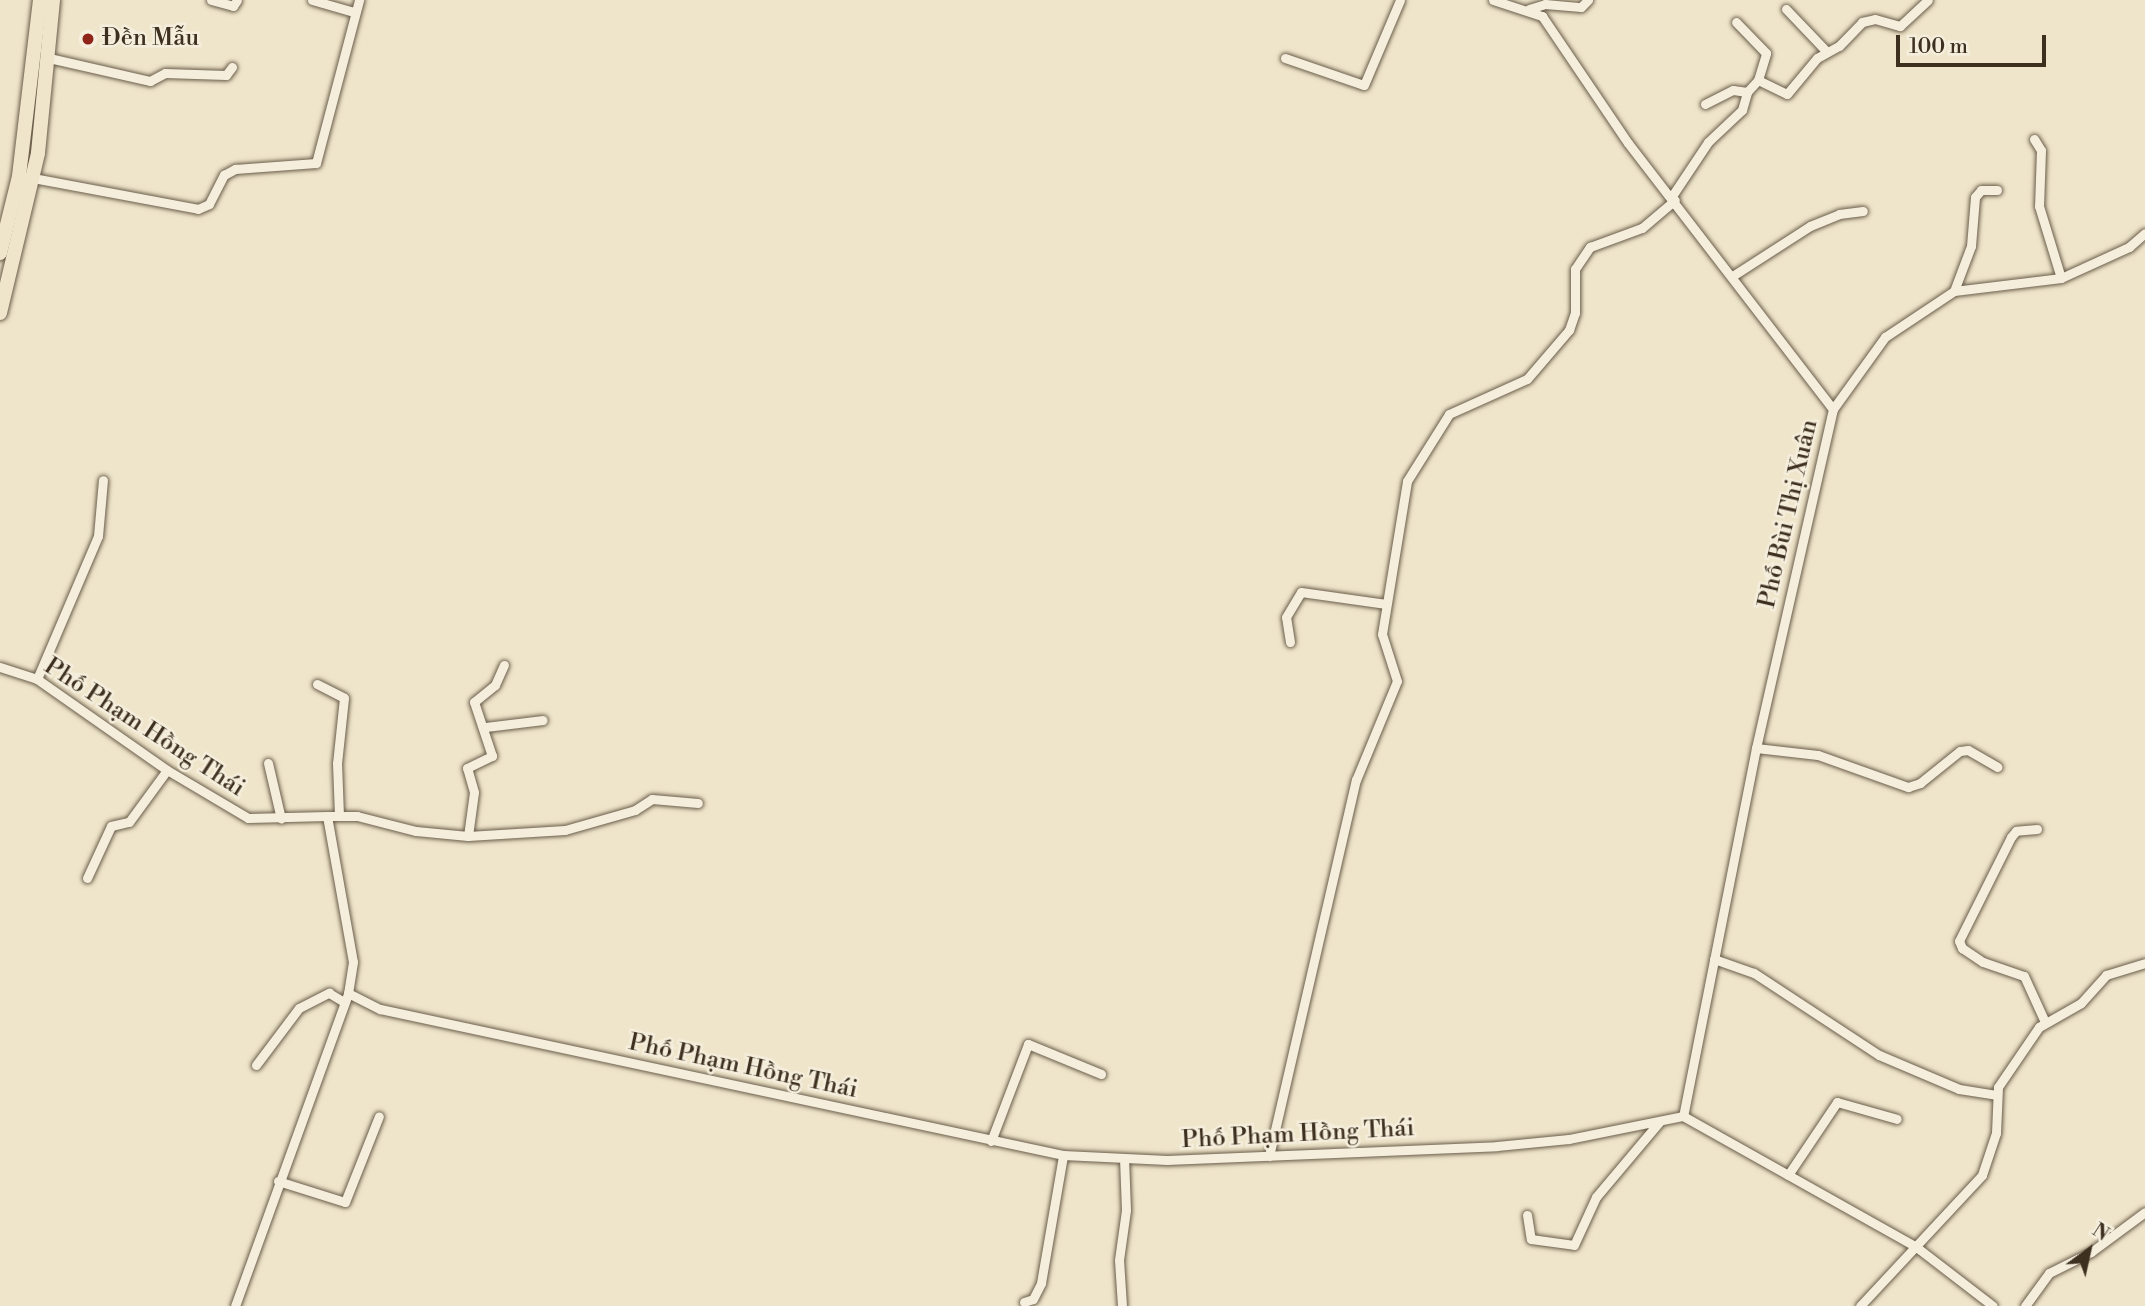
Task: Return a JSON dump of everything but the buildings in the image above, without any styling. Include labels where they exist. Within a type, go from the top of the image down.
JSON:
[{"type":"highway","points":[[0,253],[19,176],[40,0]]},
{"type":"highway","points":[[0,313],[33,178],[49,58],[53,0]]},
{"type":"street","points":[[211,0],[233,6],[237,0]]},
{"type":"street","points":[[312,0],[354,12]]},
{"type":"street","points":[[33,178],[198,209],[209,204],[224,175],[234,169],[317,163],[359,0]]},
{"type":"street","points":[[1285,58],[1364,85],[1400,0]]},
{"type":"street","name":"Phố Bùi Thị Xuân","points":[[1493,0],[1529,9],[1547,22],[1629,143],[1734,275],[1833,409],[1756,748],[1683,1116]]},
{"type":"street","points":[[1529,9],[1545,4],[1581,8],[1588,0]]},
{"type":"street","points":[[1758,80],[1787,94],[1827,52],[1868,19],[1900,26],[1928,0]]},
{"type":"street","points":[[1786,9],[1827,52]]},
{"type":"street","points":[[1269,1156],[1356,780],[1397,681],[1382,642],[1403,494],[1434,431],[1459,408],[1518,384],[1535,372],[1573,324],[1575,269],[1581,257],[1600,242],[1642,228],[1673,198],[1707,142],[1742,110],[1747,92],[1758,80],[1766,53],[1736,22]]},
{"type":"street","points":[[49,58],[150,81],[165,73],[226,75],[232,67]]},
{"type":"street","points":[[1705,104],[1733,90],[1747,92]]},
{"type":"street","points":[[2034,139],[2041,150],[2039,206],[2061,278]]},
{"type":"street","points":[[1954,291],[1971,246],[1975,197],[1981,190],[1997,190]]},
{"type":"street","points":[[1734,275],[1810,226],[1839,214],[1863,211]]},
{"type":"street","points":[[1833,409],[1885,337],[1954,291],[2061,278],[2129,247],[2145,233]]},
{"type":"street","points":[[37,679],[98,536],[103,480]]},
{"type":"street","points":[[1290,642],[1286,617],[1301,592],[1387,604]]},
{"type":"street","points":[[468,836],[474,797],[467,768],[491,759],[486,727],[474,702],[495,685],[504,666]]},
{"type":"street","name":"Phố Phạm Hồng Thái","points":[[0,667],[37,679],[167,770],[248,818],[339,816],[468,836],[565,830],[635,810],[652,799],[698,803]]},
{"type":"street","points":[[317,684],[344,698],[337,763],[339,816]]},
{"type":"street","points":[[486,727],[543,720]]},
{"type":"street","points":[[1756,748],[1825,757],[1908,787],[1920,783],[1960,751],[1968,750],[1997,767]]},
{"type":"street","points":[[268,763],[281,819]]},
{"type":"street","points":[[87,878],[111,826],[129,822],[167,770]]},
{"type":"street","points":[[235,1306],[346,998],[353,962],[327,816]]},
{"type":"street","points":[[2037,829],[2016,831],[2011,837],[1959,941],[1962,948],[1983,962],[2024,976],[2045,1022]]},
{"type":"street","points":[[1714,959],[1754,973],[1879,1055],[1952,1086],[1995,1095]]},
{"type":"street","points":[[1860,1306],[1987,1165],[1996,1133],[1995,1095],[2045,1022],[2081,1003],[2106,975],[2145,963]]},
{"type":"street","points":[[256,1065],[299,1008],[329,992],[346,998]]},
{"type":"street","name":"Phố Phạm Hồng Thái","points":[[346,998],[380,1009],[1063,1155],[1124,1159],[1269,1156],[1497,1146],[1569,1139],[1683,1116]]},
{"type":"street","points":[[990,1141],[1028,1044],[1101,1074]]},
{"type":"street","points":[[1788,1175],[1837,1102],[1897,1119]]},
{"type":"street","points":[[278,1181],[345,1202],[379,1116]]},
{"type":"street","points":[[1683,1116],[1915,1246],[1993,1306]]},
{"type":"street","points":[[1527,1214],[1531,1239],[1574,1245],[1596,1197],[1660,1121]]},
{"type":"street","points":[[1024,1302],[1033,1299],[1043,1275],[1063,1155]]},
{"type":"street","points":[[1122,1306],[1119,1259],[1126,1210],[1124,1159]]},
{"type":"street","points":[[2025,1306],[2042,1278],[2091,1252],[2145,1212]]},
{"type":"place","name":"Đền Mẫu","points":[[88,39]]}]
